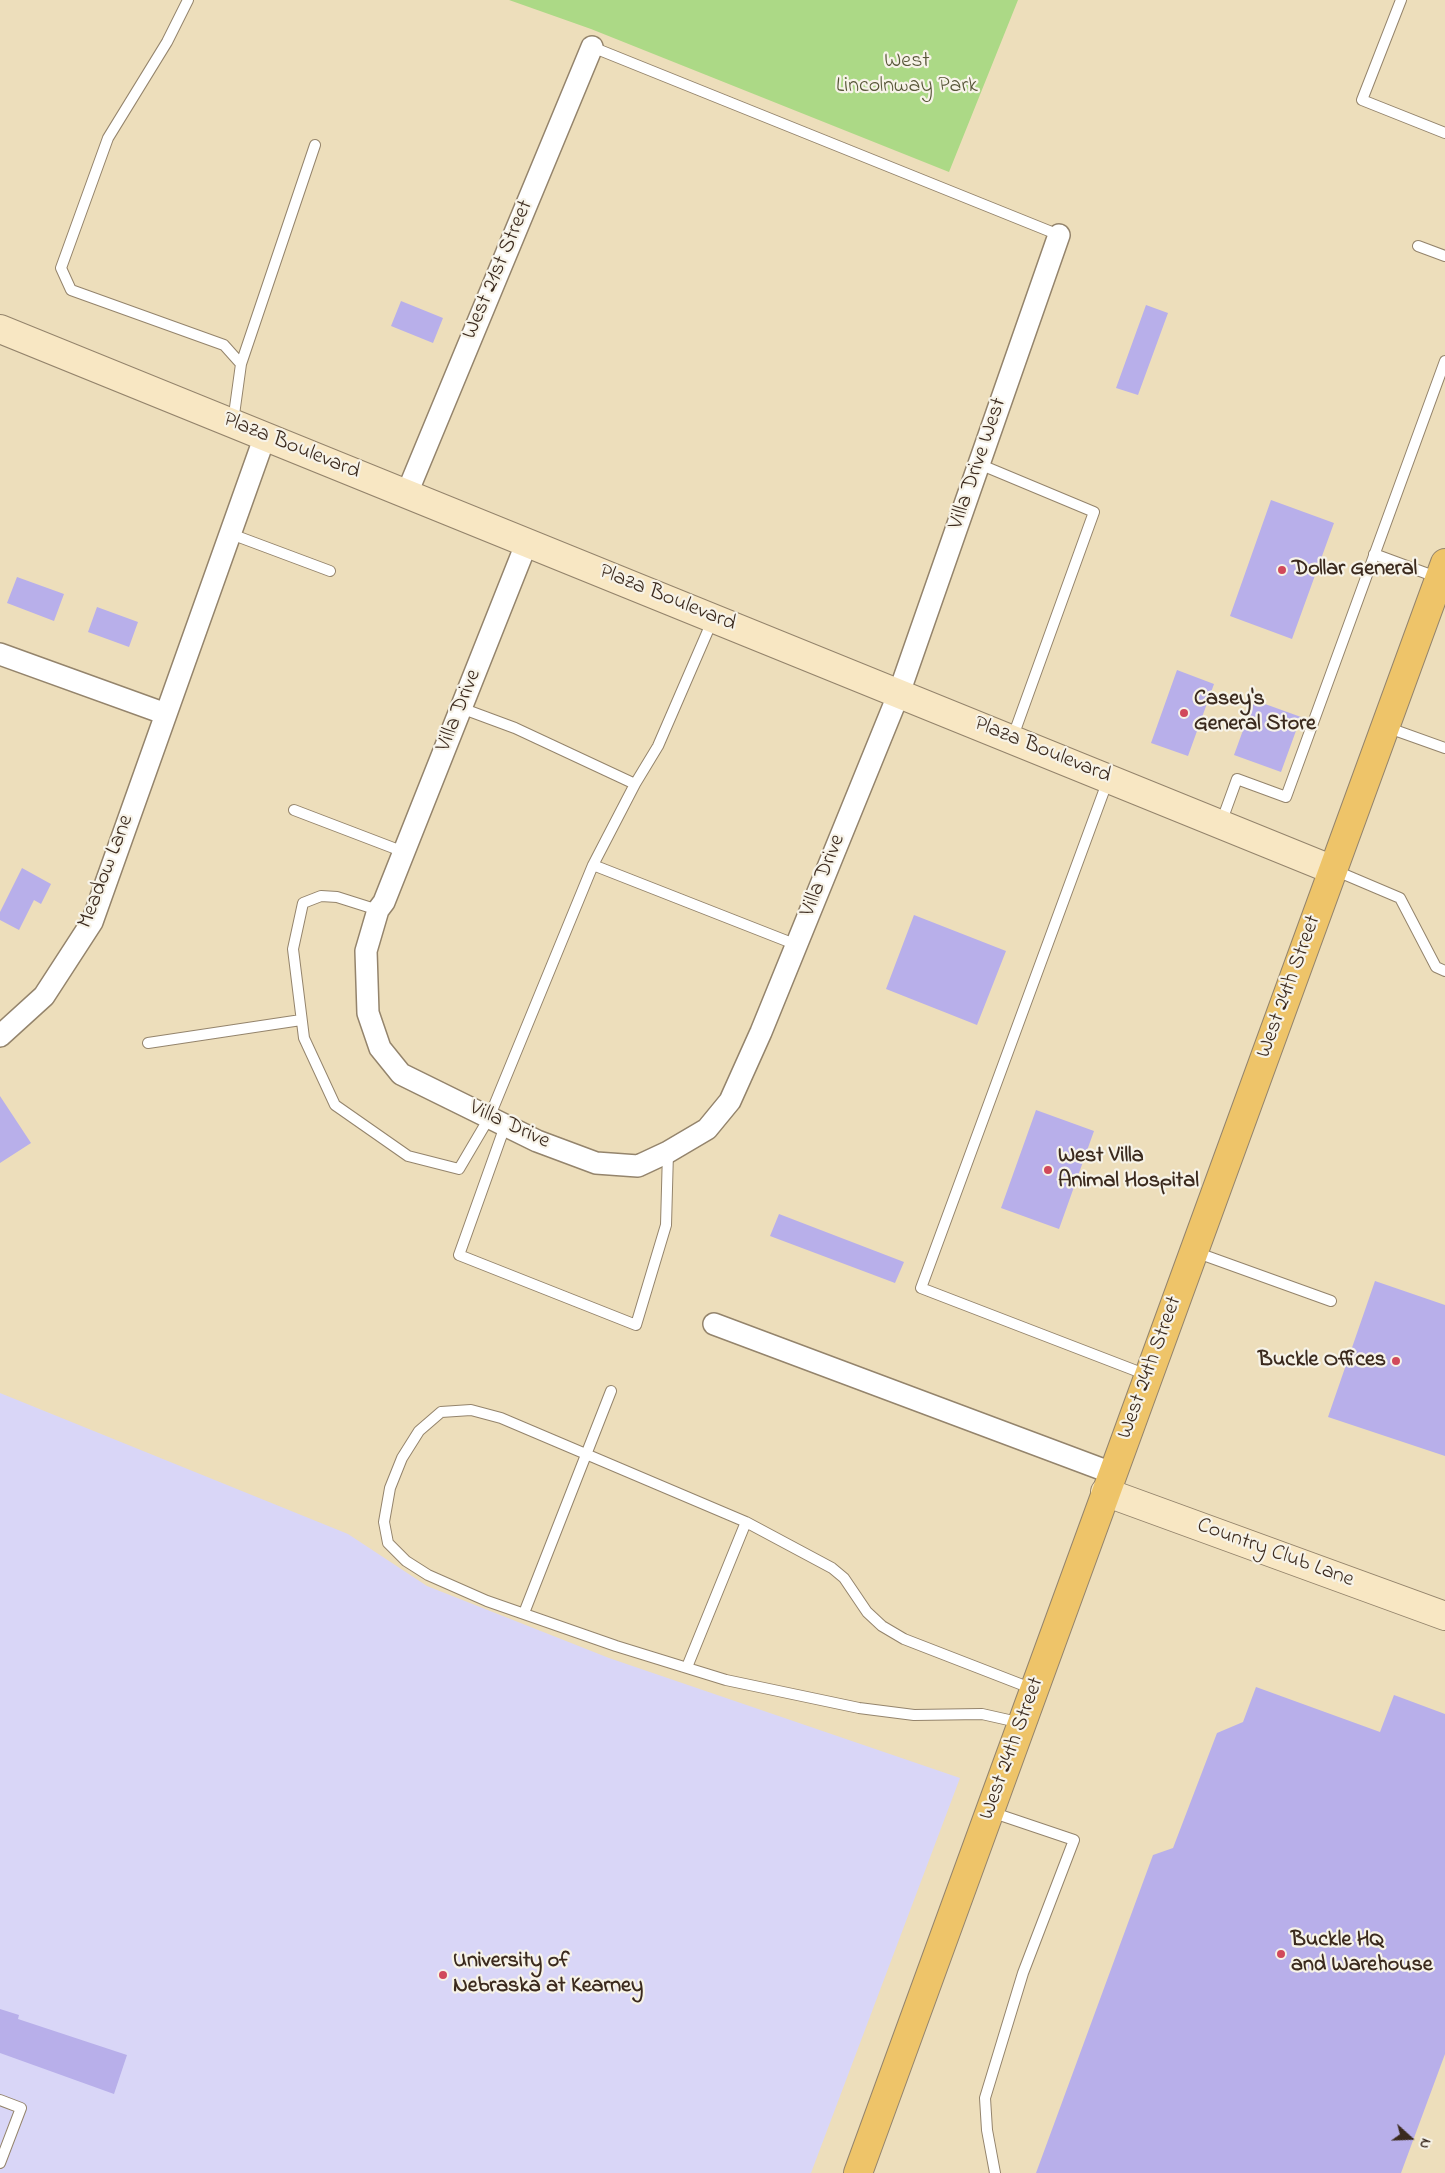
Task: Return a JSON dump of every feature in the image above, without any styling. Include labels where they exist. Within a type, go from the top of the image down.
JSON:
[{"type":"main road","name":"West 24th Street","points":[[858,2173],[1444,567]]},
{"type":"street","name":"West 21st Street","points":[[407,493],[592,47]]},
{"type":"street","name":"Villa Drive West","points":[[899,693],[1059,235]]},
{"type":"street","name":"Plaza Boulevard","points":[[0,329],[1333,870]]},
{"type":"street","name":"Meadow Lane","points":[[0,1036],[44,996],[92,922],[265,436]]},
{"type":"street","name":"Villa Drive","points":[[527,542],[384,902],[378,910],[366,950],[368,1013],[380,1048],[401,1074],[537,1142],[596,1163],[638,1166],[668,1152],[707,1129],[730,1101],[899,693]]},
{"type":"street","points":[[0,654],[166,714]]},
{"type":"street","points":[[714,1324],[1109,1483]]},
{"type":"street","name":"Country Club Lane","points":[[1109,1483],[1445,1616]]},
{"type":"lane","points":[[188,0],[167,42],[108,138],[61,268],[71,290],[224,346],[241,364]]},
{"type":"lane","points":[[1401,0],[1362,100],[1445,133]]},
{"type":"lane","points":[[592,47],[1059,235]]},
{"type":"lane","points":[[232,423],[241,364],[315,145]]},
{"type":"lane","points":[[1418,246],[1445,256]]},
{"type":"lane","points":[[1221,824],[1237,779],[1286,797],[1374,554],[1442,382],[1445,361]]},
{"type":"lane","points":[[979,464],[1094,512],[1012,739]]},
{"type":"lane","points":[[231,534],[330,571]]},
{"type":"lane","points":[[1374,554],[1444,567]]},
{"type":"lane","points":[[668,1152],[666,1225],[636,1325],[459,1254],[497,1122],[593,865],[635,784],[658,746],[714,618]]},
{"type":"lane","points":[[461,708],[515,728],[635,784]]},
{"type":"lane","points":[[1385,727],[1445,748]]},
{"type":"lane","points":[[1108,779],[921,1288],[1148,1375]]},
{"type":"lane","points":[[294,810],[404,852]]},
{"type":"lane","points":[[593,865],[796,945]]},
{"type":"lane","points":[[1333,870],[1400,898],[1436,967],[1445,971]]},
{"type":"lane","points":[[378,910],[336,897],[321,896],[303,903],[293,949],[301,1020],[304,1038],[334,1105],[408,1156],[459,1168],[497,1122]]},
{"type":"lane","points":[[148,1044],[301,1020]]},
{"type":"lane","points":[[1194,1252],[1331,1301]]},
{"type":"lane","points":[[524,1613],[611,1391]]},
{"type":"lane","points":[[1023,1723],[982,1714],[914,1715],[860,1708],[726,1680],[616,1646],[453,1588],[406,1561],[388,1543],[384,1522],[390,1488],[402,1458],[419,1432],[442,1412],[471,1410],[501,1418],[746,1522],[832,1568],[844,1578],[867,1612],[882,1626],[897,1635],[1034,1689]]},
{"type":"lane","points":[[687,1667],[746,1522]]},
{"type":"lane","points":[[991,1812],[1074,1840],[1024,1973],[985,2098],[987,2130],[995,2173]]},
{"type":"lane","points":[[0,2100],[21,2108],[2,2149],[0,2163]]},
{"type":"shaded area","name":"University of Nebraska at Kearney","points":[[0,1393],[348,1534],[427,1586],[609,1658],[960,1778],[811,2173],[0,2173]]},
{"type":"green space","name":"West Lincolnway Park","points":[[509,0],[1018,0],[949,172],[591,29]]},
{"type":"building","points":[[401,301],[443,318],[433,343],[391,326]]},
{"type":"building","points":[[1146,305],[1168,313],[1138,395],[1116,388]]},
{"type":"building","name":"Dollar General","points":[[1271,500],[1334,523],[1292,639],[1230,616]]},
{"type":"building","points":[[17,577],[64,594],[54,621],[7,603]]},
{"type":"building","points":[[97,607],[138,622],[129,647],[88,632]]},
{"type":"building","points":[[1177,670],[1214,684],[1188,756],[1151,743]]},
{"type":"building","points":[[1254,700],[1301,717],[1281,772],[1234,755]]},
{"type":"building","points":[[22,868],[51,884],[41,904],[34,900],[19,930],[0,920],[0,912]]},
{"type":"building","points":[[914,915],[1006,951],[977,1025],[886,989]]},
{"type":"building","points":[[0,1096],[31,1143],[0,1163]]},
{"type":"building","name":"West Villa Animal Hospital","points":[[1036,1110],[1094,1131],[1059,1229],[1001,1208]]},
{"type":"building","points":[[779,1214],[904,1262],[895,1283],[770,1236]]},
{"type":"building","name":"Buckle Offices","points":[[1375,1281],[1445,1305],[1445,1456],[1328,1417]]},
{"type":"building","name":"Buckle HQ and Warehouse","points":[[1256,1687],[1380,1732],[1394,1695],[1445,1714],[1445,2054],[1401,2173],[1036,2173],[1153,1855],[1173,1848],[1217,1733],[1243,1722]]},
{"type":"building","points":[[0,2009],[19,2015],[18,2019],[127,2055],[114,2094],[0,2053]]},
{"type":"place","name":"Dollar General","points":[[1282,570]]},
{"type":"place","name":"Casey's General Store","points":[[1184,713]]},
{"type":"place","name":"West Villa Animal Hospital","points":[[1048,1170]]},
{"type":"place","name":"Buckle Offices","points":[[1396,1361]]},
{"type":"place","name":"Buckle HQ and Warehouse","points":[[1281,1954]]},
{"type":"place","name":"University of Nebraska at Kearney","points":[[443,1975]]}]
